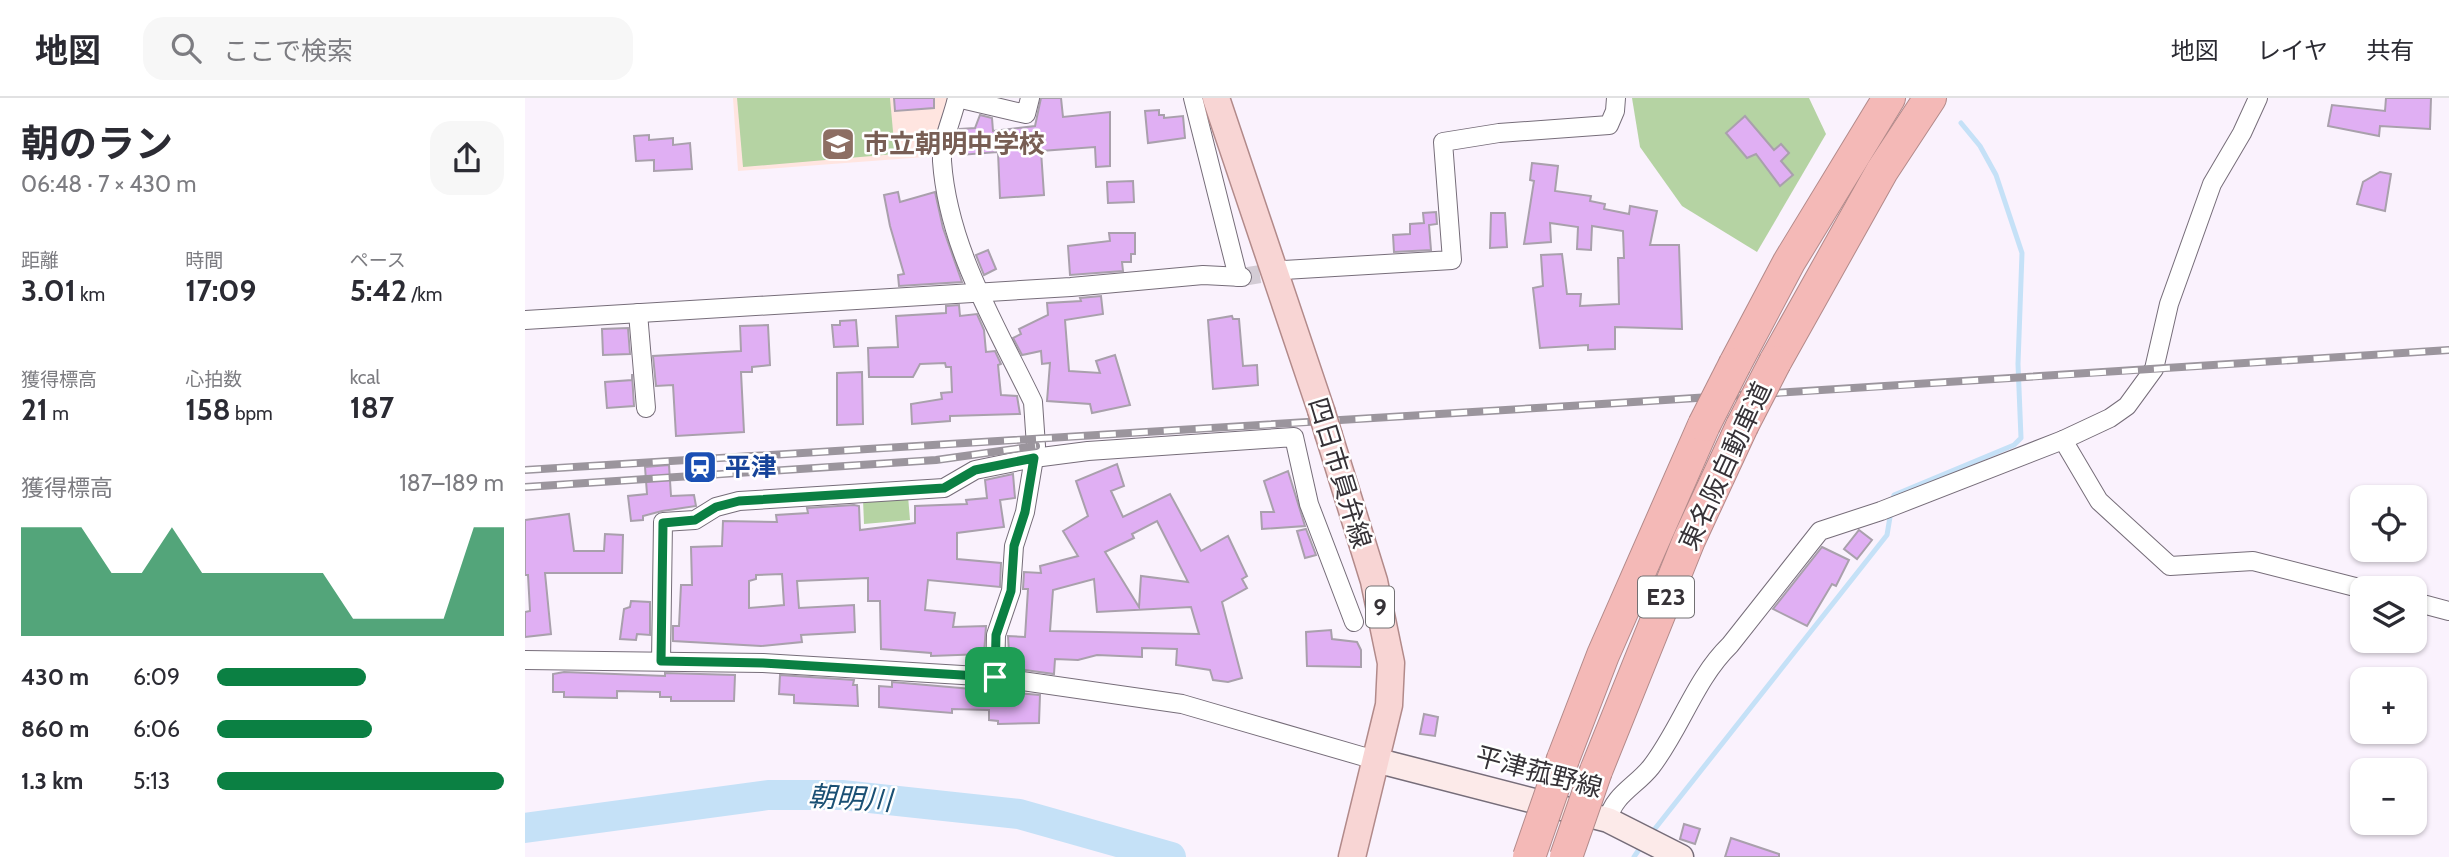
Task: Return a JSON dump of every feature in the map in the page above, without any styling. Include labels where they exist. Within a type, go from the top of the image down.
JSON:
[{"type":"highway","name":"東名阪自動車道","points":[[1529,857],[1563,759],[1614,629],[1704,425],[1789,262],[1889,98]]},
{"type":"highway","name":"東名阪自動車道","points":[[1566,857],[1596,771],[1689,540],[1742,426],[1882,171],[1930,98]]},
{"type":"main road","name":"四日市員弁線","points":[[1216,98],[1321,410],[1374,581],[1391,663],[1389,705],[1352,857]]},
{"type":"main road","name":"平津菰野線","points":[[1373,771],[1608,820],[1674,854]]},
{"type":"street","points":[[995,677],[996,635],[1011,591],[1014,546],[1025,512],[1037,437],[1033,402],[966,265],[956,234],[942,159],[957,98],[1026,114],[1030,98]]},
{"type":"street","points":[[525,320],[981,293],[1203,275],[1240,277],[1193,98]]},
{"type":"street","points":[[1284,270],[1452,260],[1443,142],[1499,133],[1609,125],[1615,111],[1616,98]]},
{"type":"street","points":[[1608,820],[1617,799],[1650,768],[1713,661],[1730,645],[1821,531],[1881,511],[2063,440],[2118,413],[2149,378],[2169,303],[2212,184],[2242,133],[2258,98]]},
{"type":"street","points":[[638,313],[646,408]]},
{"type":"street","points":[[661,661],[663,523],[695,520],[716,507],[739,501],[944,488],[975,470],[1034,458],[1088,451],[1294,438],[1309,504],[1354,622]]},
{"type":"street","points":[[2063,440],[2099,501],[2170,566],[2253,561],[2350,586]]},
{"type":"street","points":[[2427,605],[2449,611]]},
{"type":"street","points":[[525,660],[763,663],[995,677],[1182,704],[1373,771]]},
{"type":"shaded area","name":"市立朝明中学校","points":[[733,98],[951,98],[938,156],[738,171]]},
{"type":"green space","name":"市立朝明中学校","points":[[737,98],[890,98],[895,154],[743,167]]},
{"type":"green space","points":[[1632,98],[1809,98],[1826,134],[1757,252],[1682,206],[1640,147]]},
{"type":"green space","points":[[908,496],[910,520],[864,524],[863,499]]},
{"type":"building","points":[[894,98],[934,98],[934,108],[895,111]]},
{"type":"building","points":[[1041,98],[1061,98],[1063,117],[1110,112],[1110,166],[1096,167],[1095,147],[1041,151],[1044,195],[1000,198],[998,152],[960,155],[960,129],[975,128],[980,115],[992,118],[993,131],[1035,126]]},
{"type":"building","points":[[2386,98],[2431,98],[2430,129],[2380,126],[2379,136],[2328,126],[2332,105],[2385,111]]},
{"type":"building","points":[[1159,110],[1159,115],[1164,115],[1164,118],[1183,116],[1185,138],[1148,143],[1145,111]]},
{"type":"building","points":[[1745,116],[1774,150],[1781,144],[1789,153],[1781,161],[1793,175],[1780,186],[1756,154],[1747,158],[1726,133]]},
{"type":"building","points":[[649,135],[649,140],[673,138],[673,145],[690,143],[692,169],[654,171],[654,160],[636,161],[634,136]]},
{"type":"building","points":[[1532,163],[1558,166],[1555,191],[1591,196],[1590,201],[1605,204],[1604,209],[1629,214],[1630,206],[1657,211],[1650,245],[1679,245],[1682,329],[1615,327],[1615,349],[1588,350],[1588,345],[1540,348],[1533,288],[1543,286],[1541,255],[1562,254],[1567,294],[1581,294],[1580,306],[1619,304],[1618,258],[1624,258],[1623,231],[1592,226],[1591,250],[1577,249],[1578,227],[1550,223],[1551,242],[1524,244],[1534,181],[1530,180]]},
{"type":"building","points":[[2380,172],[2391,174],[2385,211],[2357,204],[2363,182]]},
{"type":"building","points":[[1133,181],[1134,202],[1108,203],[1107,182]]},
{"type":"building","points":[[898,192],[900,202],[935,192],[943,228],[962,282],[899,286],[898,275],[904,274],[884,195]]},
{"type":"building","points":[[1436,212],[1437,224],[1429,225],[1431,250],[1394,252],[1393,235],[1410,234],[1410,224],[1424,223],[1423,213]]},
{"type":"building","points":[[1491,213],[1505,213],[1507,247],[1490,248]]},
{"type":"building","points":[[1109,233],[1135,233],[1135,254],[1131,254],[1131,262],[1122,262],[1123,271],[1070,275],[1068,246],[1110,241]]},
{"type":"building","points":[[988,250],[996,269],[984,275],[976,255]]},
{"type":"building","points":[[1101,296],[1103,314],[1065,320],[1069,371],[1100,373],[1096,361],[1115,355],[1130,405],[1092,413],[1090,404],[1047,401],[1050,363],[1042,364],[1041,351],[1022,355],[1013,338],[1021,334],[1019,329],[1048,315],[1047,303],[1081,301],[1080,298]]},
{"type":"building","points":[[959,305],[960,316],[977,314],[984,330],[986,352],[995,351],[1001,364],[998,365],[1001,395],[1017,396],[1020,414],[950,416],[950,421],[912,424],[911,404],[942,399],[941,393],[952,392],[951,367],[946,367],[945,363],[920,364],[913,377],[869,377],[868,348],[898,347],[896,316],[946,313],[946,306]]},
{"type":"building","points":[[1232,316],[1233,319],[1239,319],[1243,366],[1257,365],[1258,385],[1213,389],[1208,320]]},
{"type":"building","points":[[856,320],[858,346],[834,347],[832,325],[840,325],[840,321]]},
{"type":"building","points":[[768,325],[770,365],[752,367],[752,372],[741,372],[744,432],[676,436],[673,385],[656,386],[653,356],[741,351],[740,326]]},
{"type":"building","points":[[628,328],[630,354],[603,355],[602,329]]},
{"type":"building","points":[[862,372],[863,424],[837,425],[837,373]]},
{"type":"building","points":[[632,374],[634,406],[607,408],[605,382],[632,380]]},
{"type":"building","points":[[1117,464],[1124,486],[1111,491],[1123,517],[1170,494],[1201,551],[1228,536],[1247,576],[1242,579],[1247,588],[1222,602],[1242,678],[1228,682],[1213,680],[1210,670],[1176,665],[1177,649],[1142,648],[1142,657],[1097,655],[1078,660],[1055,659],[1054,674],[1010,668],[1008,636],[1025,637],[1028,589],[1023,589],[1024,572],[1041,573],[1040,566],[1078,556],[1063,531],[1088,516],[1076,481]],"holes":[[[1157,521],[1188,582],[1141,576],[1139,607],[1105,552],[1134,538],[1132,534]],[[1094,579],[1097,612],[1191,607],[1199,634],[1050,631],[1053,590]]]},
{"type":"building","points":[[669,465],[671,496],[694,495],[696,506],[662,511],[643,516],[643,520],[631,521],[628,496],[647,494],[645,467]]},
{"type":"building","points":[[1288,471],[1305,526],[1262,529],[1261,512],[1274,512],[1264,481]]},
{"type":"building","points":[[1013,474],[1015,498],[1000,500],[1004,527],[957,533],[957,559],[1001,563],[1000,587],[928,580],[925,610],[955,613],[953,627],[986,626],[984,654],[931,656],[931,653],[881,649],[880,601],[868,601],[868,578],[797,581],[799,608],[854,605],[855,632],[801,635],[802,642],[761,646],[673,641],[673,626],[679,626],[681,585],[692,585],[691,547],[722,546],[723,521],[777,522],[776,515],[808,513],[807,508],[854,505],[859,506],[860,530],[915,523],[915,506],[967,504],[966,500],[987,498],[985,480]],"holes":[[[782,574],[784,605],[749,608],[749,581],[756,579],[756,575]]]},
{"type":"building","points":[[569,514],[574,551],[604,551],[605,534],[623,535],[622,573],[545,573],[551,634],[525,637],[525,612],[530,611],[528,575],[525,575],[525,520]]},
{"type":"building","points":[[1306,529],[1316,555],[1305,558],[1297,531]]},
{"type":"building","points":[[1859,530],[1872,540],[1857,559],[1844,549]]},
{"type":"building","points":[[1822,547],[1849,560],[1836,586],[1832,584],[1807,626],[1773,609]]},
{"type":"building","points":[[631,601],[650,602],[650,635],[637,634],[636,640],[620,639],[624,609],[630,607]]},
{"type":"building","points":[[1331,630],[1332,639],[1357,642],[1361,650],[1361,667],[1307,666],[1306,632]]},
{"type":"building","points":[[564,672],[665,676],[665,673],[735,675],[734,701],[671,701],[671,697],[660,697],[660,692],[617,691],[617,698],[564,697],[564,692],[553,692],[553,674]]},
{"type":"building","points":[[780,675],[854,680],[853,685],[857,685],[858,706],[794,703],[794,695],[779,694]]},
{"type":"building","points":[[892,682],[1040,695],[1039,723],[998,724],[998,721],[989,720],[989,710],[952,709],[952,713],[879,707],[879,686],[892,687]]},
{"type":"building","points":[[1424,714],[1438,717],[1435,736],[1420,734]]},
{"type":"building","points":[[1684,824],[1700,829],[1695,844],[1680,839]]},
{"type":"building","points":[[1731,838],[1779,854],[1779,857],[1725,857]]},
{"type":"waterway","points":[[1893,501],[1894,495],[2014,445],[2021,438],[2018,364],[2022,253],[1996,175],[1980,146],[1961,123]]},
{"type":"waterway","points":[[1650,835],[1887,535],[1891,511]]},
{"type":"waterway","name":"朝明川","points":[[525,828],[768,795],[842,795],[1019,814],[1171,857]]},
{"type":"waterway","points":[[1634,857],[1642,845]]},
{"type":"tunnel","points":[[1242,277],[1284,270]]},
{"type":"railway","points":[[525,470],[2449,350]]},
{"type":"railway","points":[[525,487],[936,460],[1036,446]]},
{"type":"place","name":"市立朝明中学校","points":[[838,144]]},
{"type":"place","name":"平津","points":[[700,467]]},
{"type":"route","points":[[1034,458],[1025,512],[1014,546],[1011,591],[996,635],[995,677],[763,663],[661,661],[663,523],[695,520],[716,507],[739,501],[944,488],[955,479],[975,470],[1034,458]]}]
